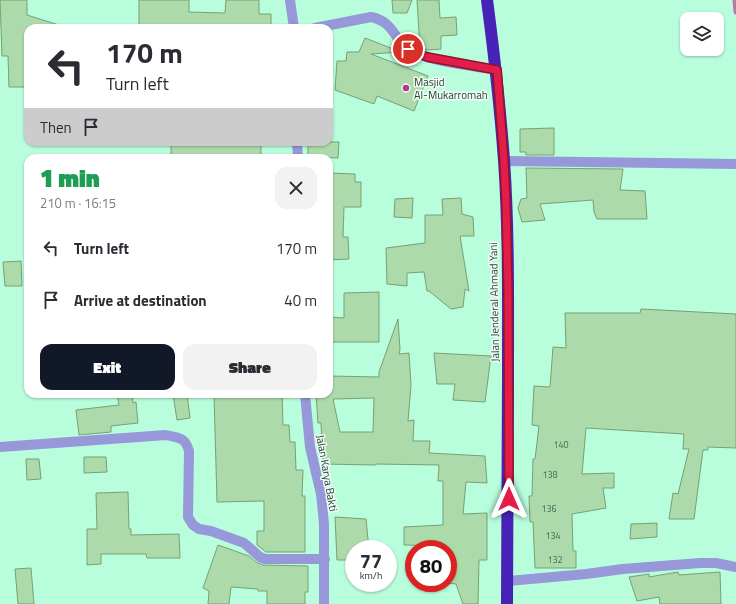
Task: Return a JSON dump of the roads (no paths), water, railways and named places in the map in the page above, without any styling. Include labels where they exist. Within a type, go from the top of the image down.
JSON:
[{"type":"highway","name":"Jalan Jenderal Ahmad Yani","points":[[487,0],[497,70],[504,161],[508,291],[508,604]]},
{"type":"street","points":[[290,0],[293,24]]},
{"type":"street","points":[[333,24],[371,17],[376,18],[389,26],[408,49],[427,57],[497,70]]},
{"type":"street","points":[[504,161],[736,164]]},
{"type":"street","name":"Jalan Karya Bakti","points":[[305,398],[310,447],[322,501],[325,559],[324,604]]},
{"type":"street","points":[[0,447],[166,435],[179,438],[186,442],[189,451],[188,517],[193,526],[244,543],[260,557],[265,559],[325,559]]},
{"type":"street","points":[[508,581],[623,569],[700,563],[716,563],[736,567]]},
{"type":"waterway","points":[[735,0],[736,12]]},
{"type":"place","name":"Masjid Al-Mukarromah","points":[[406,88]]}]
